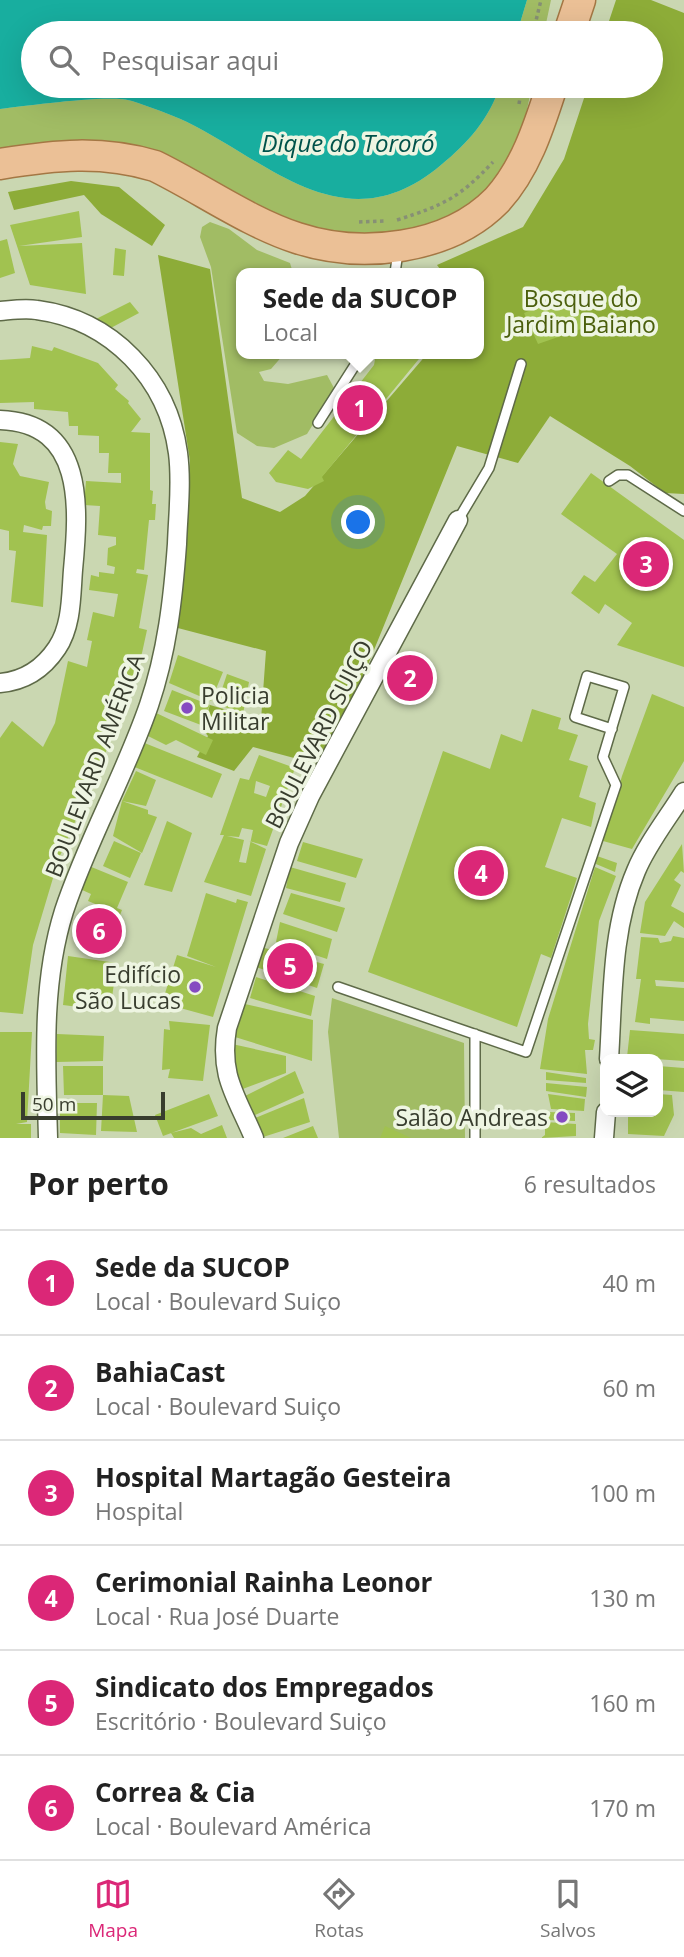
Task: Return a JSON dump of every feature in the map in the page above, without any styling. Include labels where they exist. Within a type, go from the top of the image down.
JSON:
[{"type":"main road","points":[[573,21],[580,0]]},
{"type":"main road","points":[[0,164],[39,158],[104,155],[131,159],[155,166],[296,238],[361,249],[397,260],[474,218],[496,200],[529,152],[548,98]]},
{"type":"street","name":"BOULEVARD AMÉRICA","points":[[0,311],[35,309],[79,320],[116,341],[150,377],[170,416],[178,454],[174,594],[167,640],[148,706],[64,912],[55,954],[49,999],[46,1062],[48,1138]]},
{"type":"street","points":[[0,420],[18,421],[38,427],[55,443],[67,461],[75,482],[76,538],[70,606],[59,646],[45,664],[30,674],[17,681],[0,683]]},
{"type":"street","name":"BOULEVARD SUIÇO","points":[[254,1138],[228,1081],[222,1054],[227,1028],[289,843],[310,796],[458,520]]},
{"type":"street","points":[[609,1054],[617,948],[624,902],[637,869],[684,792]]},
{"type":"street","points":[[604,1138],[606,1117]]},
{"type":"lane","points":[[318,423],[359,359]]},
{"type":"lane","points":[[458,520],[489,468],[521,364]]},
{"type":"lane","points":[[609,481],[618,475],[628,475],[684,511]]},
{"type":"lane","points":[[338,987],[526,1052],[616,785],[603,757],[624,687],[587,676],[575,717],[611,729]]},
{"type":"lane","points":[[475,1034],[475,1138]]},
{"type":"path","points":[[536,21],[541,0]]},
{"type":"path","points":[[517,111],[520,98]]},
{"type":"path","points":[[352,222],[396,221],[437,208],[463,193],[498,157]]},
{"type":"green space","points":[[527,0],[551,0],[547,21],[521,21]]},
{"type":"green space","name":"Bosque do Jardim Baiano","points":[[616,0],[651,0],[684,13],[684,494],[665,493],[630,466],[550,416],[518,463],[457,446],[330,758],[316,752],[309,762],[253,747],[234,771],[197,757],[208,736],[202,729],[210,705],[261,720],[266,651],[174,627],[190,461],[158,255],[210,269],[242,498],[280,512],[305,496],[423,359],[484,359],[484,268],[439,268],[437,265],[523,227],[564,159],[584,98],[663,98],[663,21],[609,21]]},
{"type":"green space","points":[[495,98],[529,98],[520,142],[490,189],[462,210],[424,231],[316,243],[151,167],[0,159],[0,109],[68,101],[121,99],[187,122],[310,189],[341,198],[373,198],[406,188],[441,165],[469,139]]},
{"type":"green space","points":[[71,181],[119,187],[165,225],[152,246],[101,214],[84,195],[14,210],[8,192]]},
{"type":"green space","points":[[210,222],[229,229],[257,250],[290,263],[292,268],[236,268],[236,359],[280,359],[271,369],[259,372],[264,381],[288,384],[327,375],[334,388],[307,434],[274,448],[257,446],[237,433],[211,267],[200,237],[202,227]]},
{"type":"green space","points":[[332,998],[464,1043],[465,1138],[339,1138],[328,1032]]},
{"type":"water","name":"Dique do Tororó","points":[[0,0],[527,0],[521,21],[21,21],[21,98],[495,98],[484,120],[451,157],[406,188],[373,198],[341,198],[310,189],[187,122],[132,101],[88,100],[0,109]]},
{"type":"building","points":[[79,211],[82,237],[19,246],[82,243],[86,294],[30,285],[10,225]]},
{"type":"building","points":[[7,239],[15,273],[0,278],[0,241]]},
{"type":"building","points":[[115,248],[126,250],[124,276],[113,275]]},
{"type":"building","points":[[573,292],[584,328],[538,344],[524,313]]},
{"type":"building","points":[[130,302],[139,313],[107,330],[96,319]]},
{"type":"building","points":[[32,346],[52,351],[54,347],[98,363],[118,385],[115,389],[129,401],[141,419],[131,432],[150,433],[150,490],[153,491],[152,504],[156,504],[155,520],[149,520],[144,570],[137,569],[136,573],[148,575],[139,628],[147,630],[142,653],[108,747],[59,858],[33,945],[23,1014],[0,1012],[0,738],[12,721],[43,747],[55,723],[68,661],[87,667],[92,641],[87,640],[93,612],[114,617],[118,594],[89,590],[91,575],[99,577],[99,572],[114,574],[115,567],[107,565],[108,548],[116,545],[116,537],[98,535],[100,506],[84,505],[86,481],[121,483],[121,473],[108,473],[109,453],[99,453],[99,436],[78,435],[78,426],[69,426],[68,412],[34,409],[34,402],[0,403],[0,360],[30,358]]},
{"type":"building","points":[[375,359],[419,359],[322,477],[324,481],[308,489],[276,482],[269,473],[288,450],[301,459],[374,365]]},
{"type":"building","points":[[0,442],[18,444],[13,464],[20,476],[49,482],[45,502],[46,509],[52,511],[51,526],[43,526],[42,530],[24,525],[23,532],[47,535],[43,607],[11,602],[16,551],[9,550],[9,531],[0,529]]},
{"type":"building","points":[[591,473],[684,540],[684,667],[617,645],[632,623],[605,604],[599,614],[571,593],[584,575],[595,582],[617,554],[561,514]]},
{"type":"building","points":[[178,655],[223,672],[211,701],[169,683]]},
{"type":"building","points":[[403,666],[425,677],[419,691],[396,680]]},
{"type":"building","points":[[227,674],[249,682],[243,714],[217,704]]},
{"type":"building","name":"Policia Militar","points":[[172,690],[210,705],[201,725],[164,711]]},
{"type":"building","points":[[652,694],[684,707],[684,761],[632,849],[603,841],[622,776]]},
{"type":"building","points":[[532,709],[561,718],[558,729],[578,735],[569,760],[588,766],[579,797],[596,803],[591,827],[562,818],[545,867],[577,878],[551,958],[541,954],[517,1027],[368,972],[443,751],[490,769],[501,734],[522,742]]},
{"type":"building","points":[[152,711],[213,740],[206,755],[176,740],[166,745],[142,733]]},
{"type":"building","points":[[137,740],[222,774],[212,798],[127,764]]},
{"type":"building","points":[[259,755],[295,768],[267,846],[251,841],[253,830],[242,828],[239,837],[227,836],[244,840],[239,862],[246,863],[251,842],[266,849],[251,896],[204,882],[224,835],[220,835],[240,778],[249,780]],"holes":[[[256,781],[270,786],[266,797],[254,793]]]},
{"type":"building","points":[[136,771],[156,780],[146,806],[122,801]]},
{"type":"building","points":[[122,801],[148,810],[148,814],[157,817],[142,853],[113,836]]},
{"type":"building","points":[[167,821],[192,833],[172,892],[144,885]]},
{"type":"building","points":[[114,841],[141,853],[130,878],[103,866]]},
{"type":"building","points":[[303,842],[363,859],[356,878],[297,861]]},
{"type":"building","points":[[682,844],[684,873],[681,871],[674,880],[681,885],[671,906],[684,913],[684,928],[674,921],[665,936],[640,933],[645,902]]},
{"type":"building","points":[[597,856],[617,863],[615,872],[596,864]]},
{"type":"building","points":[[89,866],[128,882],[117,908],[122,910],[118,920],[121,921],[111,951],[77,940],[85,910],[97,912],[100,906],[88,901],[91,894],[80,889]]},
{"type":"building","points":[[290,867],[346,883],[340,902],[286,888]]},
{"type":"building","points":[[595,867],[616,876],[599,921],[588,1024],[589,1039],[595,1040],[593,1050],[585,1050],[587,1074],[540,1069],[548,1019]]},
{"type":"building","points":[[206,893],[236,903],[237,899],[248,902],[213,1017],[162,1003],[177,955],[216,967],[187,956]]},
{"type":"building","points":[[291,893],[345,908],[337,932],[283,914]]},
{"type":"building","points":[[280,922],[332,939],[327,959],[276,942]]},
{"type":"building","points":[[673,936],[684,938],[684,982],[655,980],[656,986],[684,988],[684,1021],[650,1018],[650,1024],[635,1022],[641,979],[636,979],[641,937],[658,938],[660,943],[671,941]]},
{"type":"building","points":[[261,947],[324,964],[317,988],[256,967]]},
{"type":"building","points":[[68,956],[117,963],[110,1011],[63,1005]]},
{"type":"building","points":[[256,977],[315,996],[311,1016],[250,998]]},
{"type":"building","points":[[245,1004],[313,1020],[312,1061],[235,1037]]},
{"type":"building","points":[[169,1021],[210,1025],[203,1081],[168,1078],[170,1069],[162,1070],[164,1029],[170,1030]]},
{"type":"building","points":[[630,1030],[684,1034],[684,1061],[663,1060],[663,1054],[627,1054]]},
{"type":"building","points":[[0,1032],[32,1032],[27,1122],[16,1124],[31,1124],[31,1138],[0,1138]]},
{"type":"building","points":[[57,1034],[104,1036],[103,1061],[56,1062]]},
{"type":"building","points":[[232,1044],[286,1056],[286,1073],[240,1090],[226,1059]]},
{"type":"building","points":[[63,1066],[103,1066],[103,1095],[64,1095]]},
{"type":"building","points":[[663,1066],[684,1068],[684,1092],[663,1090]]},
{"type":"building","points":[[295,1071],[304,1093],[253,1116],[243,1097]]},
{"type":"building","points":[[546,1072],[586,1078],[586,1083],[546,1080]]},
{"type":"building","points":[[546,1083],[587,1087],[586,1097],[546,1091]]},
{"type":"building","points":[[209,1094],[218,1116],[163,1136],[155,1115]]},
{"type":"building","points":[[548,1094],[585,1099],[584,1111],[551,1109]]},
{"type":"building","points":[[663,1094],[672,1095],[674,1115],[664,1136],[628,1134],[628,1117],[663,1117]]},
{"type":"building","points":[[103,1095],[129,1096],[137,1132],[101,1131]]},
{"type":"building","points":[[304,1098],[310,1122],[260,1138],[253,1119]]},
{"type":"building","points":[[60,1103],[97,1103],[96,1135],[60,1133]]},
{"type":"building","name":"Salão Andreas","points":[[548,1112],[575,1113],[575,1121],[548,1120]]},
{"type":"building","points":[[545,1122],[576,1124],[576,1136],[541,1138],[545,1135]]},
{"type":"building","points":[[222,1125],[227,1138],[174,1138],[171,1133],[191,1128],[201,1134]]},
{"type":"building","points":[[313,1126],[318,1138],[283,1138]]},
{"type":"building","points":[[385,1126],[411,1138],[380,1138]]},
{"type":"place","name":"Sede da SUCOP","points":[[360,408]]},
{"type":"place","name":"Hospital Martagão Gesteira","points":[[646,564]]},
{"type":"place","name":"BahiaCast","points":[[410,678]]},
{"type":"place","name":"Policia Militar","points":[[187,708]]},
{"type":"place","name":"Cerimonial Rainha Leonor","points":[[481,873]]},
{"type":"place","name":"Correa & Cia","points":[[99,931]]},
{"type":"place","name":"Sindicato dos Empregados","points":[[290,966]]},
{"type":"place","name":"Edifício São Lucas","points":[[195,987]]},
{"type":"place","name":"Salão Andreas","points":[[562,1117]]}]
